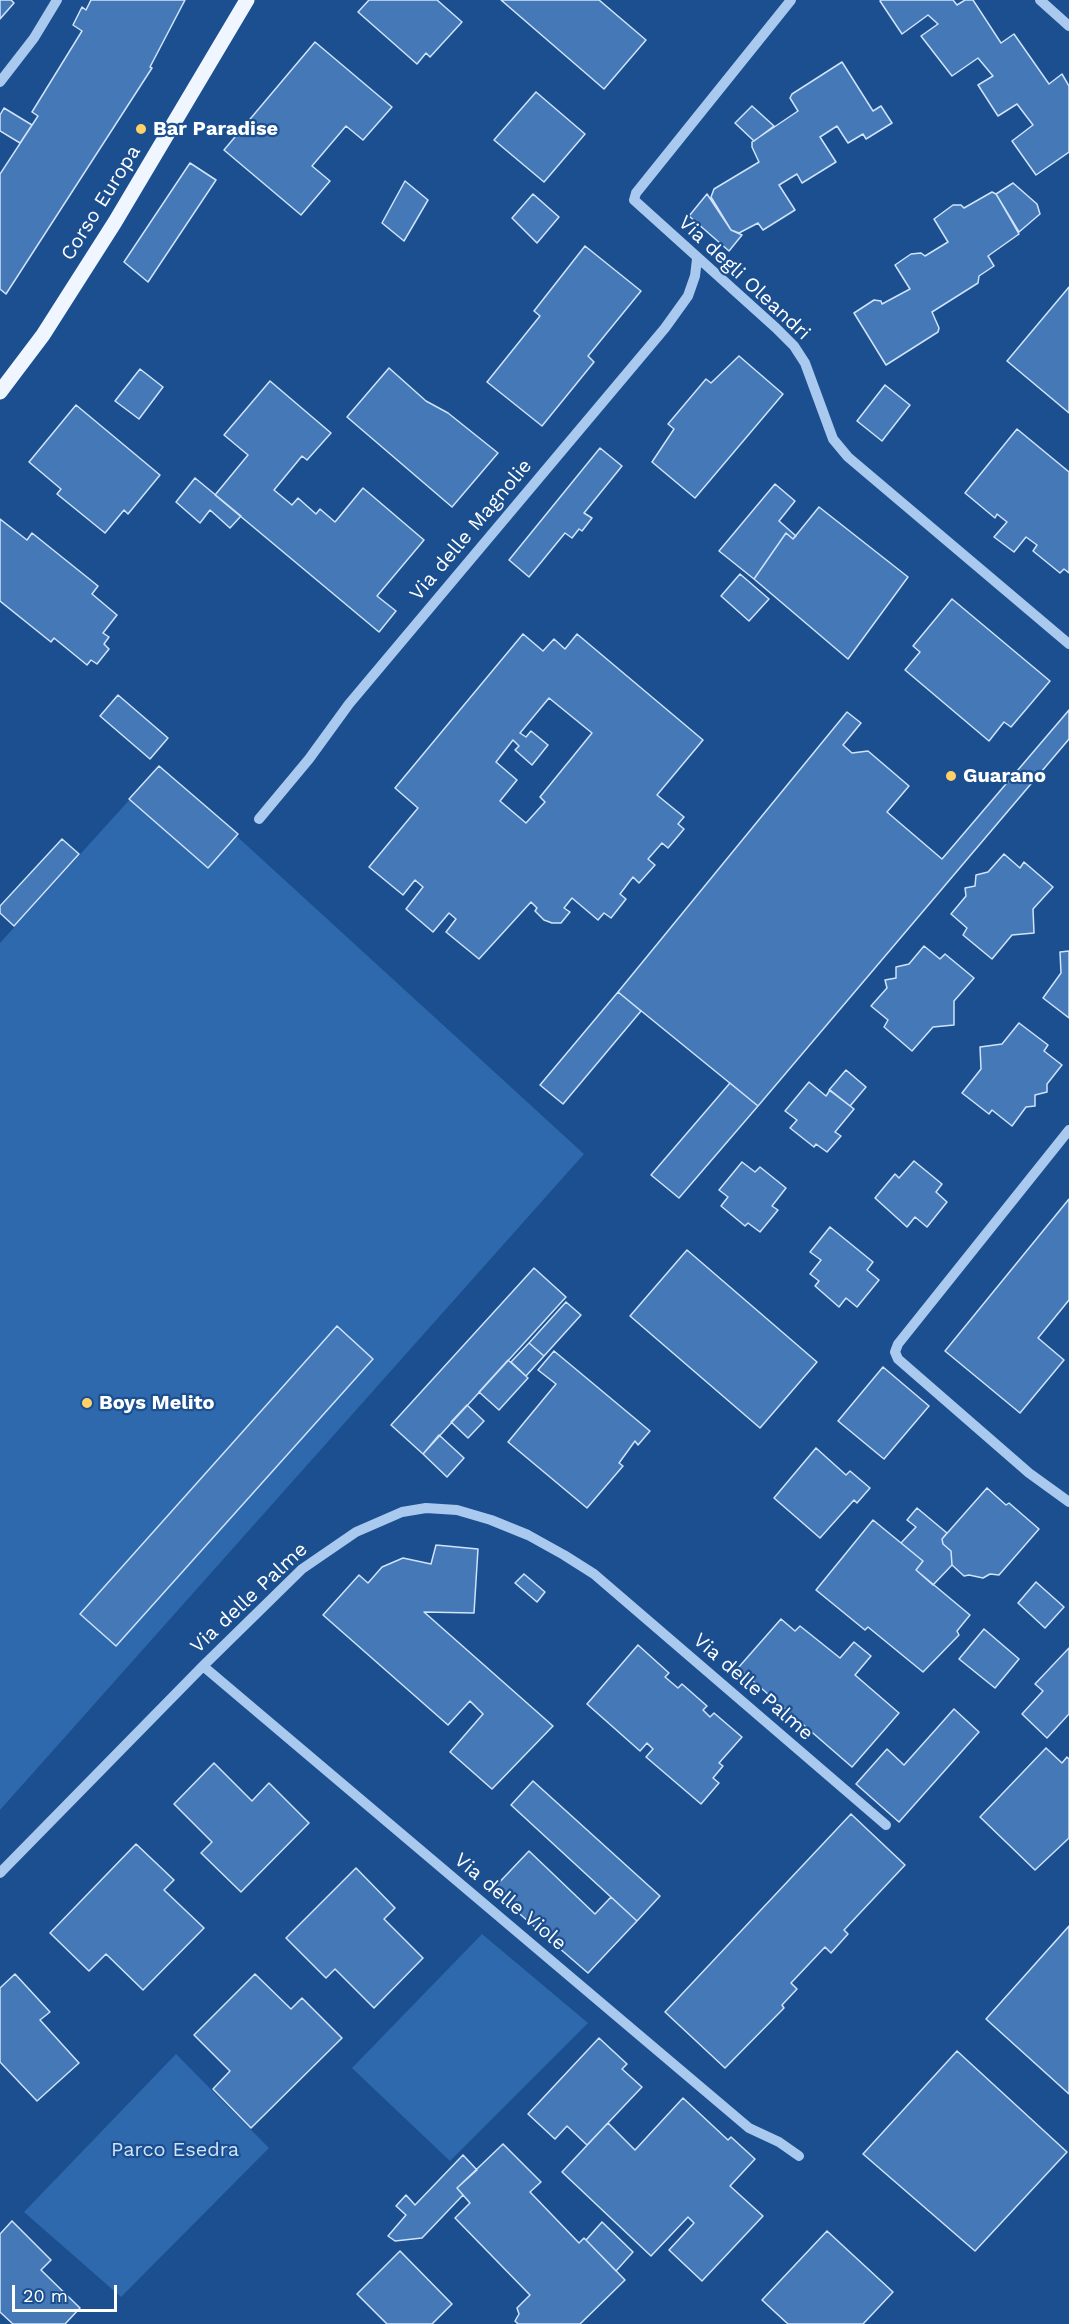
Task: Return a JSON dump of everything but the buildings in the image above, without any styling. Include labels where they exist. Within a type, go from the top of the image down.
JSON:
[{"type":"main road","name":"Corso Europa","points":[[0,392],[43,335],[115,222],[247,0]]},
{"type":"street","points":[[0,82],[34,38],[57,0]]},
{"type":"street","name":"Via degli Oleandri","points":[[791,0],[634,197],[636,203],[777,328],[794,346],[805,363],[833,439],[848,457],[1069,644]]},
{"type":"street","points":[[1040,0],[1069,26]]},
{"type":"street","name":"Via delle Magnolie","points":[[259,819],[309,759],[349,704],[674,316],[692,286],[697,259]]},
{"type":"street","points":[[1069,1130],[898,1344],[895,1352],[906,1367],[1029,1473],[1069,1502]]},
{"type":"street","name":"Via delle Palme","points":[[0,1873],[203,1666],[302,1569],[338,1542],[356,1532],[402,1512],[426,1508],[457,1510],[528,1535],[564,1554],[594,1574],[886,1825]]},
{"type":"street","name":"Via delle Viole","points":[[203,1666],[749,2128],[779,2142],[800,2156]]},
{"type":"green space","points":[[160,766],[584,1154],[0,1810],[0,943]]},
{"type":"green space","points":[[482,1934],[588,2023],[450,2161],[352,2068]]},
{"type":"green space","name":"Parco Esedra","points":[[176,2054],[269,2148],[121,2297],[24,2212]]},
{"type":"place","name":"Bar Paradise","points":[[141,129]]},
{"type":"place","name":"Guarano","points":[[951,776]]},
{"type":"place","name":"Boys Melito","points":[[87,1403]]}]
